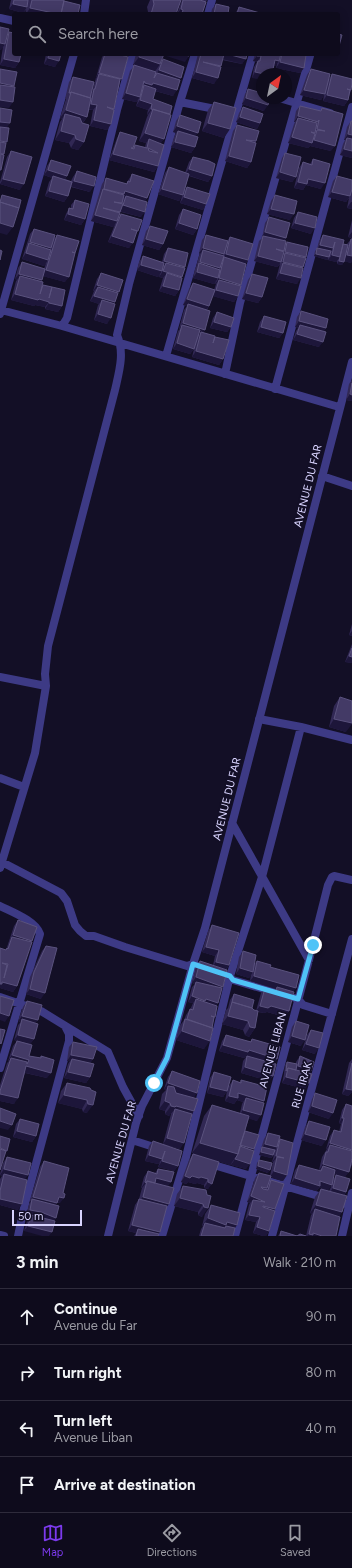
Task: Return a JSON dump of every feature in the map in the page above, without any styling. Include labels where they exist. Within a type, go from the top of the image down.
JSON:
[{"type":"street","points":[[84,12],[86,0]]},
{"type":"street","points":[[209,12],[212,0]]},
{"type":"street","points":[[0,18],[12,21]]},
{"type":"street","points":[[73,56],[0,312],[62,326],[120,342],[339,408]]},
{"type":"street","points":[[62,326],[67,318],[117,110],[132,56]]},
{"type":"street","points":[[194,56],[129,284],[117,335],[120,342],[121,358],[115,390],[48,646],[45,674],[46,686],[35,753],[1,864],[61,893],[67,901],[75,925],[86,936],[94,936],[187,966],[197,965]]},
{"type":"street","points":[[166,356],[236,114],[247,89],[253,56]]},
{"type":"street","points":[[225,374],[240,303],[310,56]]},
{"type":"street","points":[[180,102],[236,114]]},
{"type":"street","points":[[292,102],[348,119]]},
{"type":"street","points":[[275,389],[352,107]]},
{"type":"street","name":"AVENUE DU FAR","points":[[108,1236],[142,1106],[167,1058],[197,965],[232,823],[352,362]]},
{"type":"street","points":[[322,476],[352,486]]},
{"type":"street","points":[[0,676],[46,686]]},
{"type":"street","points":[[259,719],[301,727],[352,740]]},
{"type":"street","points":[[162,1236],[189,1158],[226,975],[262,877],[301,727]]},
{"type":"street","points":[[0,778],[24,787]]},
{"type":"street","points":[[232,823],[309,960]]},
{"type":"street","name":"AVENUE LIBAN","points":[[235,1236],[328,885],[332,877],[338,876],[352,880]]},
{"type":"street","points":[[0,906],[33,924],[38,928],[40,934],[0,1068]]},
{"type":"street","name":"RUE IRAK","points":[[272,1236],[352,939]]},
{"type":"street","points":[[226,975],[233,980],[298,999],[303,1005],[332,1014]]},
{"type":"street","points":[[0,998],[20,1003],[41,1011],[91,1040],[108,1052],[123,1087],[139,1116]]},
{"type":"street","points":[[18,1236],[24,1208],[69,1041],[69,1034],[65,1026]]},
{"type":"street","points":[[132,1140],[165,1150]]},
{"type":"street","points":[[189,1158],[350,1206]]},
{"type":"street","points":[[342,1236],[352,1193]]},
{"type":"street","points":[[0,1235],[4,1236]]},
{"type":"building","points":[[14,0],[28,0],[27,7],[13,4]]},
{"type":"building","points":[[32,0],[64,0],[61,12],[49,12],[30,8]]},
{"type":"building","points":[[153,0],[181,0],[177,12],[152,12],[154,4]]},
{"type":"building","points":[[183,0],[200,0],[206,2],[203,12],[182,12],[183,10],[181,9]]},
{"type":"building","points":[[64,1],[80,5],[78,12],[61,12]]},
{"type":"building","points":[[216,4],[229,7],[228,12],[214,12]]},
{"type":"building","points":[[239,7],[256,12],[238,12]]},
{"type":"building","points":[[0,27],[9,29],[5,44],[0,43]]},
{"type":"building","points":[[9,32],[12,33],[12,56],[20,56],[19,62],[4,59]]},
{"type":"building","points":[[48,56],[60,56],[59,61],[48,58]]},
{"type":"building","points":[[104,56],[128,57],[122,79],[99,73]]},
{"type":"building","points":[[139,56],[163,56],[160,64]]},
{"type":"building","points":[[200,56],[224,56],[221,66],[203,62],[221,67],[218,78],[196,72]]},
{"type":"building","points":[[235,56],[247,56],[246,59]]},
{"type":"building","points":[[261,56],[280,56],[279,61],[275,60],[273,68],[256,68]]},
{"type":"building","points":[[282,56],[306,56],[304,68],[280,62]]},
{"type":"building","points":[[163,59],[184,67],[181,78],[159,70]]},
{"type":"building","points":[[134,65],[156,72],[154,78],[157,73],[180,80],[177,90],[153,83],[152,85],[145,83],[144,81],[140,97],[126,93]]},
{"type":"building","points":[[0,69],[17,72],[14,86],[0,83]]},
{"type":"building","points":[[311,69],[330,74],[325,94],[304,90]]},
{"type":"building","points":[[99,74],[120,79],[114,109],[107,107],[114,110],[111,124],[94,120],[97,105],[91,104]]},
{"type":"building","points":[[332,74],[352,79],[351,90],[347,89],[350,90],[348,100],[327,95]]},
{"type":"building","points":[[73,77],[94,82],[90,98],[71,92],[69,93]]},
{"type":"building","points":[[0,85],[15,87],[13,102],[0,100]]},
{"type":"building","points":[[144,85],[156,89],[153,99],[172,106],[170,114],[151,109],[152,104],[140,100]]},
{"type":"building","points":[[248,89],[256,91],[256,101],[246,98]]},
{"type":"building","points":[[71,92],[91,98],[87,117],[66,110]]},
{"type":"building","points":[[214,102],[236,108],[230,129],[208,123]]},
{"type":"building","points":[[300,106],[321,111],[322,108],[343,114],[335,146],[314,140],[317,130],[325,131],[317,129],[319,120],[318,122],[298,116]]},
{"type":"building","points":[[243,107],[263,114],[260,123],[240,117]]},
{"type":"building","points":[[0,108],[12,110],[10,123],[0,122]]},
{"type":"building","points":[[153,109],[171,115],[164,139],[145,133]]},
{"type":"building","points":[[65,114],[80,118],[82,123],[89,125],[84,142],[76,139],[75,135],[61,131]]},
{"type":"building","points":[[180,115],[201,122],[198,133],[177,126]]},
{"type":"building","points":[[298,118],[317,123],[315,133],[311,132],[315,134],[312,143],[292,137]]},
{"type":"building","points":[[352,121],[352,135],[348,134]]},
{"type":"building","points":[[237,125],[259,131],[256,141],[246,140],[256,143],[251,162],[229,156]]},
{"type":"building","points":[[0,127],[9,128],[7,142],[0,141]]},
{"type":"building","points":[[178,131],[198,137],[195,147],[175,142]]},
{"type":"building","points":[[120,132],[137,137],[133,148],[131,148],[134,149],[135,145],[147,148],[149,139],[164,145],[158,166],[113,154]],"holes":[[[148,148],[158,153],[149,151]]]},
{"type":"building","points":[[347,138],[352,139],[352,151],[344,149]]},
{"type":"building","points":[[0,142],[6,143],[4,154],[1,154],[4,155],[1,170],[0,170]]},
{"type":"building","points":[[11,151],[32,157],[24,184],[3,179]]},
{"type":"building","points":[[285,153],[301,157],[296,177],[280,172]]},
{"type":"building","points":[[193,157],[215,164],[212,176],[189,169]]},
{"type":"building","points":[[313,159],[330,164],[325,183],[308,179],[307,184],[298,182],[303,162],[312,165]]},
{"type":"building","points":[[51,160],[71,166],[67,176],[48,170]]},
{"type":"building","points":[[169,167],[189,174],[183,195],[162,189]]},
{"type":"building","points":[[77,171],[96,177],[94,186],[74,181]]},
{"type":"building","points":[[132,174],[154,181],[147,198],[125,191],[124,194],[104,189],[106,178],[127,184],[128,181],[130,182]]},
{"type":"building","points":[[53,176],[72,182],[68,196],[49,191]]},
{"type":"building","points":[[337,176],[352,180],[350,196],[332,192]]},
{"type":"building","points":[[187,187],[210,194],[206,204],[184,197]]},
{"type":"building","points":[[103,189],[124,195],[122,203],[114,202],[123,204],[120,212],[103,208],[120,213],[117,221],[95,215]]},
{"type":"building","points":[[2,195],[21,200],[19,208],[0,202]]},
{"type":"building","points":[[275,195],[297,201],[294,214],[271,209]]},
{"type":"building","points":[[126,196],[147,202],[145,212],[123,205]]},
{"type":"building","points":[[75,200],[89,204],[85,219],[68,214],[69,208],[73,209]]},
{"type":"building","points":[[0,202],[19,208],[13,227],[0,223]]},
{"type":"building","points":[[183,209],[201,215],[197,229],[179,223]]},
{"type":"building","points":[[298,212],[317,217],[315,228],[295,223]]},
{"type":"building","points":[[121,214],[142,220],[138,231],[131,229],[137,231],[133,243],[112,236]]},
{"type":"building","points":[[269,217],[290,223],[286,238],[265,232]]},
{"type":"building","points":[[150,226],[168,231],[163,244],[146,239]]},
{"type":"building","points":[[34,229],[55,235],[51,248],[30,242]]},
{"type":"building","points":[[57,235],[79,241],[69,277],[46,270]]},
{"type":"building","points":[[206,235],[228,241],[224,254],[203,248]]},
{"type":"building","points":[[323,235],[344,240],[340,257],[332,255],[335,242],[333,248],[320,245]]},
{"type":"building","points":[[263,236],[286,241],[284,251],[276,249],[284,252],[281,262],[258,256]]},
{"type":"building","points":[[230,237],[253,244],[248,260],[226,254]]},
{"type":"building","points":[[352,239],[352,256],[347,255]]},
{"type":"building","points":[[287,242],[308,247],[306,257],[285,252]]},
{"type":"building","points":[[29,243],[51,250],[48,260],[26,253]]},
{"type":"building","points":[[343,244],[348,245],[344,262],[339,261]]},
{"type":"building","points":[[168,248],[188,253],[185,267],[164,261]]},
{"type":"building","points":[[317,248],[331,251],[329,257],[316,254]]},
{"type":"building","points":[[203,250],[224,256],[220,268],[200,262]]},
{"type":"building","points":[[285,253],[306,258],[303,267],[283,262]]},
{"type":"building","points":[[143,256],[164,263],[162,271],[141,265]]},
{"type":"building","points":[[224,257],[246,264],[241,285],[219,278]]},
{"type":"building","points":[[22,262],[45,269],[42,280],[19,274]]},
{"type":"building","points":[[166,263],[185,268],[182,277],[163,271]]},
{"type":"building","points":[[199,263],[220,270],[218,278],[197,272]]},
{"type":"building","points":[[283,263],[303,268],[301,278],[280,273]]},
{"type":"building","points":[[101,273],[123,280],[119,292],[97,285]]},
{"type":"building","points":[[167,273],[182,278],[179,290],[163,286]]},
{"type":"building","points":[[252,274],[268,278],[262,297],[246,293]]},
{"type":"building","points":[[20,276],[43,282],[40,294],[43,285],[65,290],[62,306],[15,294]]},
{"type":"building","points":[[219,280],[241,286],[238,296],[216,290]]},
{"type":"building","points":[[193,283],[215,290],[209,306],[187,299]]},
{"type":"building","points":[[98,287],[118,293],[115,302],[94,296]]},
{"type":"building","points":[[102,300],[115,304],[111,318],[98,314]]},
{"type":"building","points":[[188,304],[210,311],[205,330],[183,323]]},
{"type":"building","points":[[301,311],[328,319],[326,328],[299,321]]},
{"type":"building","points":[[217,312],[234,318],[231,327],[214,322]]},
{"type":"building","points":[[264,316],[286,322],[283,333],[261,327]]},
{"type":"building","points":[[182,325],[200,330],[194,349],[177,343]]},
{"type":"building","points":[[300,325],[326,332],[323,342],[297,334]]},
{"type":"building","points":[[201,332],[215,336],[213,343],[215,337],[229,340],[223,359],[196,351]]},
{"type":"building","points":[[352,383],[352,395],[350,394]]},
{"type":"building","points":[[352,648],[352,657],[349,656]]},
{"type":"building","points":[[340,697],[352,701],[352,723],[334,719]]},
{"type":"building","points":[[18,920],[37,927],[32,941],[13,935]]},
{"type":"building","points":[[212,925],[239,933],[229,965],[216,962],[219,950],[206,947]]},
{"type":"building","points":[[12,937],[32,942],[17,986],[2,982],[2,984],[0,984],[0,948],[6,950],[7,948],[8,949]]},
{"type":"building","points":[[46,946],[57,948],[45,993],[30,989],[34,972]]},
{"type":"building","points":[[243,951],[256,955],[253,972],[240,968]]},
{"type":"building","points":[[200,961],[227,970],[223,987],[196,977]]},
{"type":"building","points":[[257,961],[271,965],[270,967],[299,975],[296,988],[254,976]]},
{"type":"building","points":[[196,982],[222,988],[218,1003],[206,999],[205,1001],[192,996]]},
{"type":"building","points":[[277,987],[294,992],[289,1011],[271,1006],[268,1008],[260,1006],[265,988],[276,991]]},
{"type":"building","points":[[234,994],[254,1000],[252,1008],[232,1002]]},
{"type":"building","points":[[0,996],[14,1000],[9,1016],[0,1013]]},
{"type":"building","points":[[196,999],[217,1006],[215,1017],[211,1016],[214,1017],[212,1028],[187,1019],[190,1009],[193,1010]]},
{"type":"building","points":[[27,1001],[42,1005],[38,1020],[22,1016]]},
{"type":"building","points":[[232,1002],[258,1011],[255,1028],[250,1027],[248,1021],[228,1016]]},
{"type":"building","points":[[22,1019],[38,1024],[34,1039],[18,1035]]},
{"type":"building","points":[[185,1019],[213,1028],[210,1041],[182,1031]]},
{"type":"building","points":[[296,1021],[309,1025],[305,1040],[292,1036]]},
{"type":"building","points":[[0,1029],[5,1030],[1,1044],[0,1043]]},
{"type":"building","points":[[311,1030],[323,1033],[319,1048],[306,1044]]},
{"type":"building","points":[[226,1035],[251,1042],[252,1039],[280,1047],[277,1059],[249,1050],[248,1052],[223,1045]]},
{"type":"building","points":[[17,1041],[32,1045],[29,1056],[41,1058],[41,1056],[54,1060],[51,1073],[26,1066],[18,1098],[0,1094],[11,1058],[27,1062],[27,1064],[29,1060],[12,1055]]},
{"type":"building","points":[[73,1042],[97,1047],[93,1059],[71,1055]]},
{"type":"building","points":[[247,1056],[276,1064],[273,1076],[245,1067]]},
{"type":"building","points":[[300,1056],[314,1062],[311,1071],[298,1066]]},
{"type":"building","points":[[72,1059],[94,1064],[90,1077],[68,1072]]},
{"type":"building","points":[[287,1062],[297,1064],[296,1070],[288,1068],[286,1071]]},
{"type":"building","points":[[352,1063],[352,1090],[346,1089]]},
{"type":"building","points":[[288,1068],[312,1074],[309,1083],[286,1077]]},
{"type":"building","points":[[172,1071],[200,1081],[197,1093],[168,1083]]},
{"type":"building","points":[[214,1072],[231,1077],[227,1091],[210,1087]]},
{"type":"building","points":[[233,1080],[241,1083],[241,1080],[267,1087],[264,1101],[238,1093],[238,1098],[229,1096]]},
{"type":"building","points":[[67,1083],[90,1088],[96,1092],[93,1105],[88,1104],[87,1100],[64,1095]]},
{"type":"building","points":[[168,1086],[174,1087],[176,1093],[198,1099],[194,1111],[171,1106],[170,1103],[165,1101]]},
{"type":"building","points":[[315,1093],[337,1100],[333,1113],[312,1106]]},
{"type":"building","points":[[246,1098],[264,1103],[261,1115],[243,1110]]},
{"type":"building","points":[[346,1104],[352,1106],[352,1150],[330,1143],[334,1130],[341,1132],[344,1118],[342,1118]]},
{"type":"building","points":[[212,1105],[249,1116],[238,1154],[200,1143]]},
{"type":"building","points":[[0,1108],[16,1114],[12,1125],[0,1121]]},
{"type":"building","points":[[175,1109],[192,1114],[184,1143],[167,1138]]},
{"type":"building","points":[[20,1119],[39,1124],[36,1136],[17,1131]]},
{"type":"building","points":[[309,1121],[330,1127],[326,1140],[305,1134]]},
{"type":"building","points":[[245,1131],[259,1135],[254,1149],[240,1145]]},
{"type":"building","points":[[268,1133],[280,1136],[277,1147],[265,1144]]},
{"type":"building","points":[[0,1136],[10,1139],[7,1151],[0,1148]]},
{"type":"building","points":[[280,1139],[293,1143],[287,1175],[274,1171],[277,1157],[284,1158],[276,1156]]},
{"type":"building","points":[[153,1141],[182,1151],[178,1166],[162,1161],[165,1151],[162,1159],[149,1155]]},
{"type":"building","points":[[330,1145],[352,1151],[349,1172],[323,1164],[326,1152],[328,1152]]},
{"type":"building","points":[[240,1146],[254,1151],[250,1164],[235,1159]]},
{"type":"building","points":[[262,1147],[275,1150],[273,1155],[261,1152]]},
{"type":"building","points":[[0,1149],[6,1151],[0,1170]]},
{"type":"building","points":[[193,1154],[219,1162],[212,1184],[208,1182],[208,1179],[192,1176],[190,1178],[185,1176]]},
{"type":"building","points":[[7,1157],[31,1163],[28,1175],[4,1169]]},
{"type":"building","points":[[259,1160],[272,1163],[270,1170],[258,1166]]},
{"type":"building","points":[[44,1161],[69,1168],[63,1193],[65,1194],[64,1198],[59,1197],[57,1203],[33,1197]]},
{"type":"building","points":[[299,1165],[321,1171],[323,1166],[335,1170],[332,1185],[320,1181],[320,1186],[295,1178]]},
{"type":"building","points":[[158,1169],[174,1172],[171,1182],[156,1178],[155,1183],[147,1181],[146,1183],[148,1171],[157,1174]]},
{"type":"building","points":[[259,1173],[271,1176],[267,1188],[261,1187],[263,1189],[268,1190],[271,1180],[284,1184],[275,1209],[263,1206],[275,1211],[269,1231],[257,1227],[260,1217],[249,1215],[253,1200],[265,1202],[251,1196]]},
{"type":"building","points":[[4,1174],[27,1180],[22,1204],[0,1199],[0,1191]]},
{"type":"building","points":[[336,1175],[350,1179],[346,1192],[333,1188]]},
{"type":"building","points":[[147,1181],[174,1188],[169,1204],[143,1197]]},
{"type":"building","points":[[183,1186],[206,1190],[207,1195],[211,1196],[208,1208],[204,1207],[203,1204],[180,1198]]},
{"type":"building","points":[[321,1189],[347,1196],[342,1212],[316,1205]]},
{"type":"building","points":[[32,1199],[59,1206],[56,1218],[41,1212],[30,1210]]},
{"type":"building","points":[[139,1199],[167,1206],[160,1232],[132,1225]]},
{"type":"building","points":[[211,1205],[240,1213],[237,1225],[227,1222],[226,1225],[208,1218]]},
{"type":"building","points":[[315,1209],[340,1217],[336,1236],[322,1236],[313,1233],[313,1235],[309,1234]]},
{"type":"building","points":[[31,1215],[55,1221],[52,1232],[28,1226]]},
{"type":"building","points":[[205,1223],[225,1228],[226,1226],[235,1228],[233,1236],[201,1236]]},
{"type":"building","points":[[138,1229],[159,1234],[158,1236],[136,1236]]},
{"type":"building","points":[[281,1231],[297,1236],[280,1236]]},
{"type":"route","points":[[154,1083],[167,1058],[193,964],[230,976],[233,980],[298,999],[313,945]]}]
